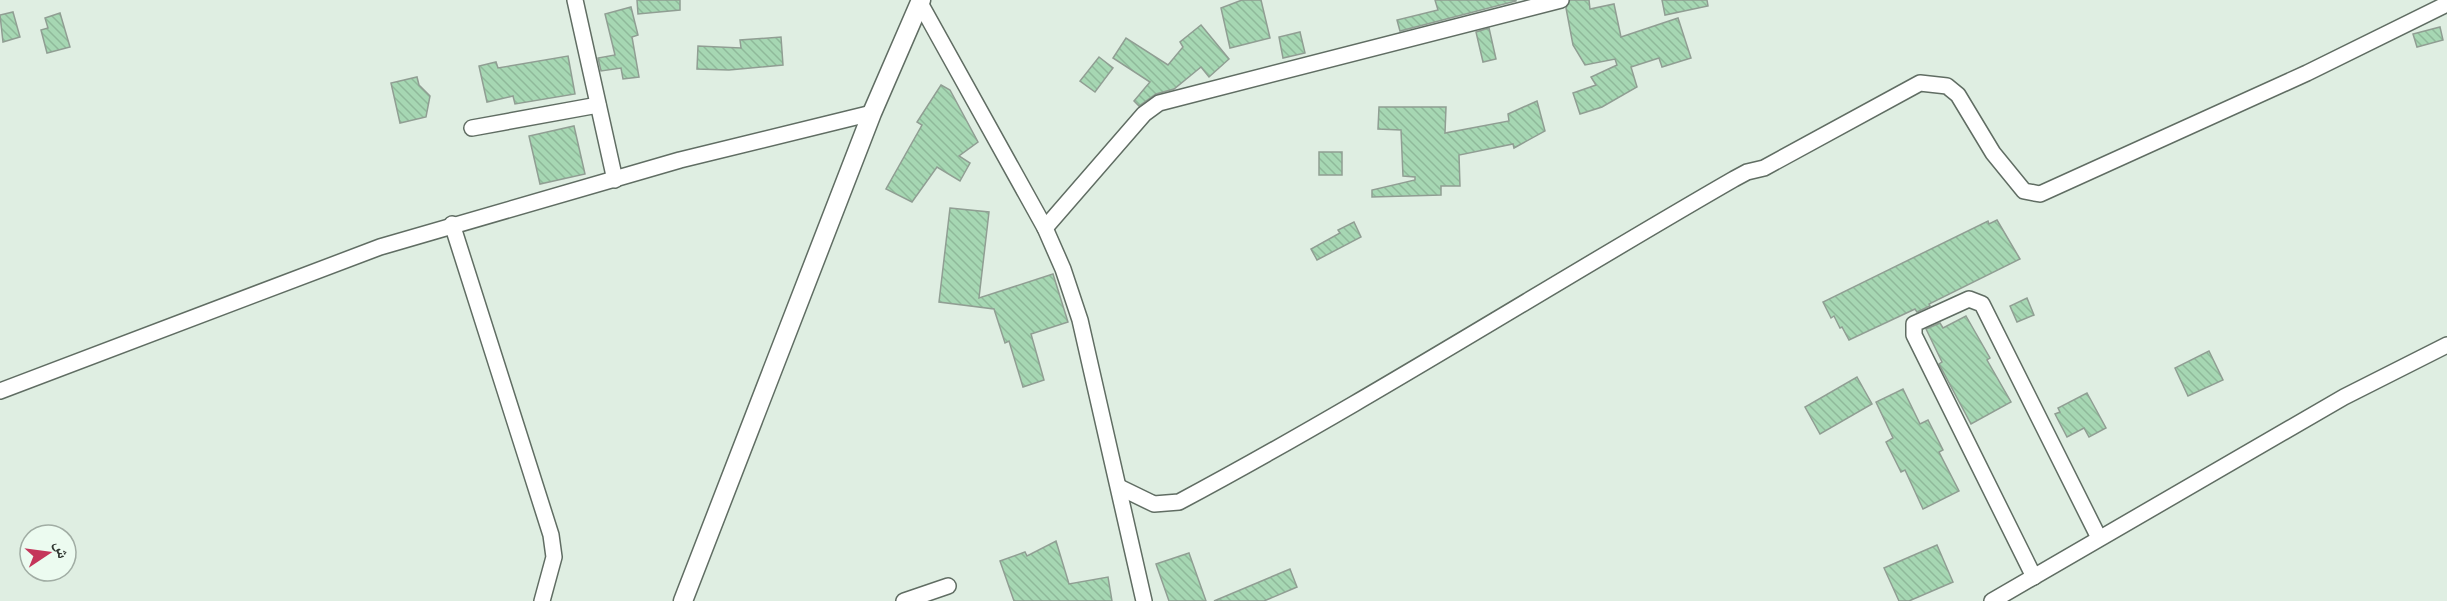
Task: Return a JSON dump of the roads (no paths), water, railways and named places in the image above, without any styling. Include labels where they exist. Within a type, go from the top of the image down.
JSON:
[{"type":"street","points":[[575,0],[615,180]]},
{"type":"street","points":[[1046,228],[1144,114],[1159,103],[1561,0]]},
{"type":"street","points":[[920,1],[1046,228],[1080,320],[1144,601]]},
{"type":"street","points":[[683,601],[872,113],[920,1]]},
{"type":"street","points":[[1119,487],[1154,504],[1179,502],[1471,338],[1571,273],[1734,179],[1747,172],[1764,168],[1920,83],[1947,86],[1958,95],[1993,153],[2024,191],[2035,195],[2296,77],[2447,4]]},
{"type":"street","points":[[472,128],[598,105]]},
{"type":"street","points":[[0,391],[319,269],[452,225],[680,160],[872,113]]},
{"type":"street","points":[[452,225],[551,535],[554,557],[542,601]]},
{"type":"street","points":[[2034,577],[1914,335],[1912,329],[1914,324],[1969,299],[1982,304],[2099,538]]},
{"type":"street","points":[[1992,601],[2010,596],[2034,577],[2099,538],[2344,397],[2447,345]]},
{"type":"street","points":[[904,601],[948,586]]}]
